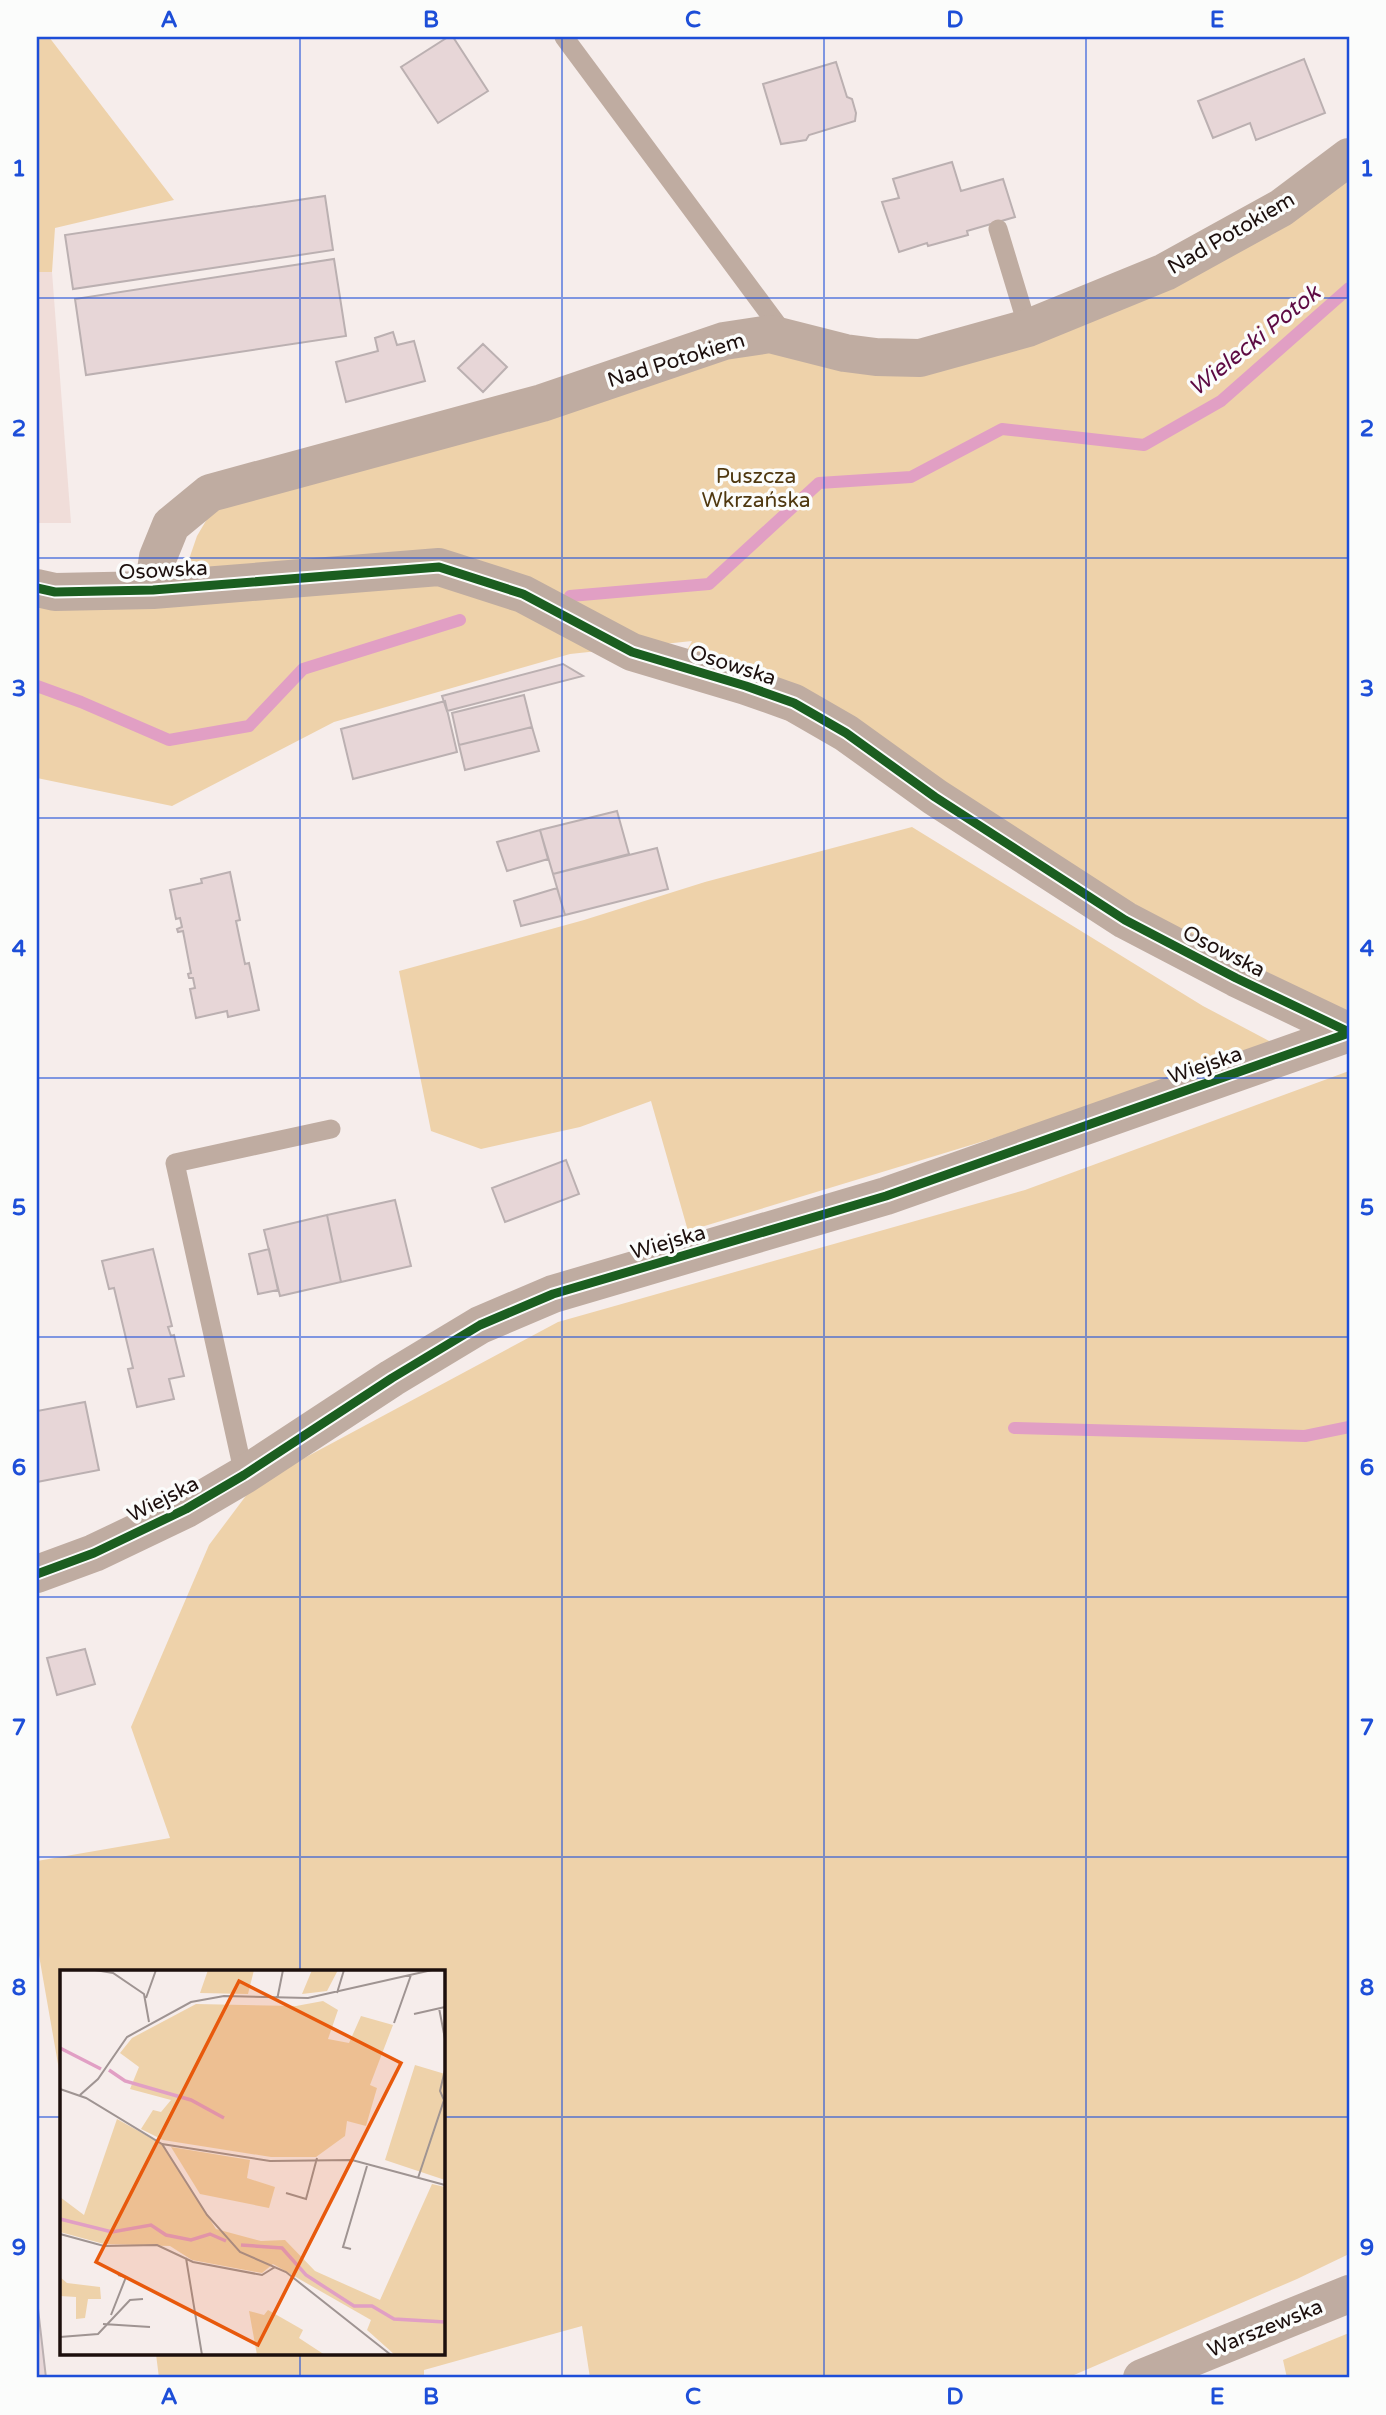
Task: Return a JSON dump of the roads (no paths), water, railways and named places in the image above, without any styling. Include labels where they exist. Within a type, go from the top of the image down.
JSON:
[{"type":"street","name":"Nad Potokiem","points":[[153,590],[159,556],[171,525],[210,493],[542,403],[724,341],[770,334],[845,353],[920,358],[1028,328],[1166,272],[1281,208],[1349,157]]},
{"type":"street","name":"Osowska","points":[[37,588],[55,592],[153,590],[439,567],[523,594],[632,652],[746,686],[794,704],[846,733],[935,797],[1125,920],[1236,978],[1349,1032]]},
{"type":"street","name":"Wiejska","points":[[37,1574],[94,1553],[174,1515],[244,1475],[392,1378],[480,1325],[553,1294],[886,1196],[1349,1032]]},
{"type":"street","name":"Warszewska","points":[[1142,2378],[1349,2294]]},
{"type":"lane","points":[[565,37],[788,338]]},
{"type":"lane","points":[[998,229],[1028,328]]},
{"type":"lane","points":[[244,1475],[175,1163],[331,1129]]},
{"type":"waterway","name":"Wielecki Potok","points":[[570,596],[709,584],[819,483],[911,477],[1002,429],[1144,445],[1221,401],[1349,288]]},
{"type":"waterway","name":"Wielecki Potok","points":[[37,686],[169,740],[249,726],[303,669],[460,620]]},
{"type":"waterway","points":[[1014,1428],[1305,1436],[1349,1427]]},
{"type":"park label","name":"Puszcza Wkrzańska","points":[[756,488]]}]
